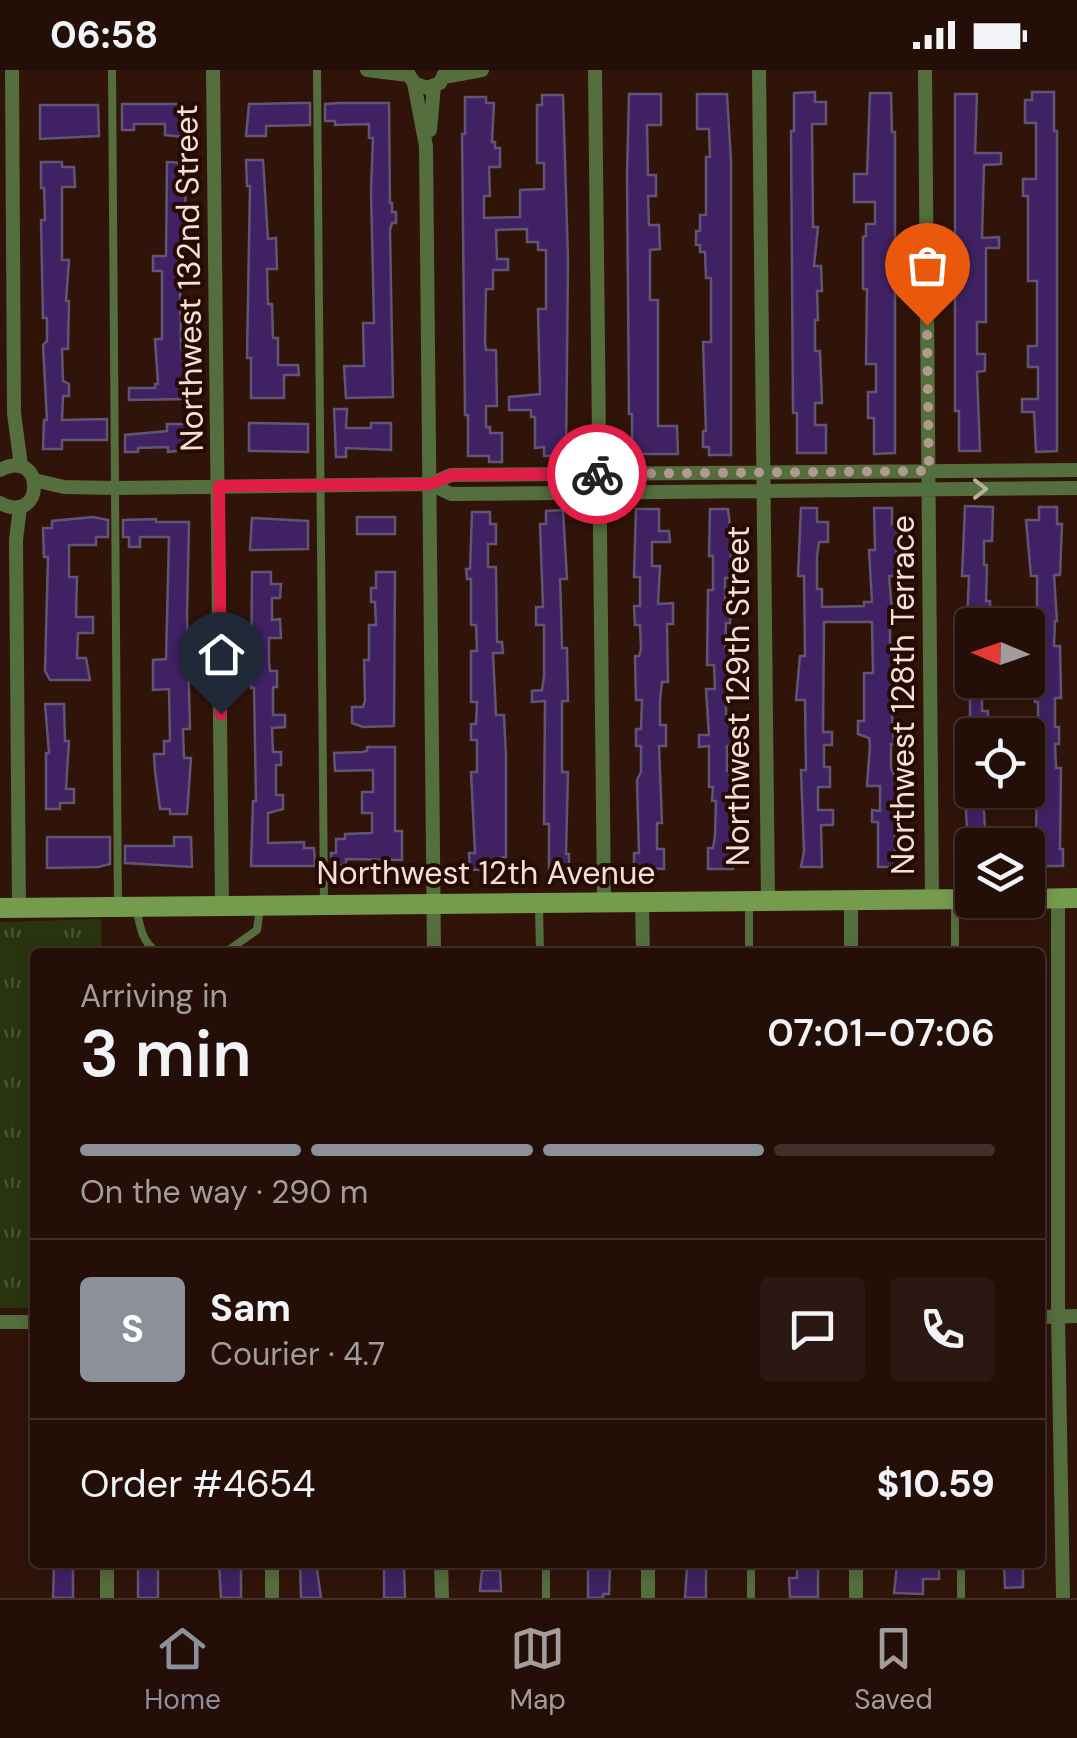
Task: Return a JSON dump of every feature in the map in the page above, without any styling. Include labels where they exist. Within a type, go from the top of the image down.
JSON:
[{"type":"street","points":[[12,70],[14,412],[9,428],[10,467],[34,487]]},
{"type":"street","name":"Northwest 132nd Street","points":[[213,70],[222,905]]},
{"type":"street","points":[[367,70],[441,78],[482,70]]},
{"type":"street","points":[[596,70],[604,902]]},
{"type":"street","name":"Northwest 129th Street","points":[[758,901],[764,491],[759,70]]},
{"type":"street","name":"Northwest 128th Terrace","points":[[925,70],[932,899]]},
{"type":"street","points":[[409,76],[426,146],[434,948]]},
{"type":"street","points":[[426,146],[441,78]]},
{"type":"street","points":[[9,908],[16,540],[11,533],[10,506],[34,487],[430,484],[452,475],[1077,470]]},
{"type":"street","points":[[430,484],[451,494],[1077,488]]},
{"type":"street","points":[[1063,1598],[1058,1316],[1068,898]]},
{"type":"street","name":"Northwest 12th Avenue","points":[[9,908],[955,899]]},
{"type":"street","points":[[851,900],[851,948]]},
{"type":"street","points":[[642,902],[643,948]]},
{"type":"street","points":[[1045,1317],[1077,1316]]},
{"type":"street","points":[[0,1322],[30,1322]]},
{"type":"street","points":[[107,1568],[107,1598]]},
{"type":"street","points":[[272,1568],[272,1598]]},
{"type":"street","points":[[442,1568],[442,1598]]},
{"type":"street","points":[[648,1568],[648,1598]]},
{"type":"street","points":[[856,1568],[856,1598]]},
{"type":"lane","points":[[112,70],[116,488],[127,906],[151,948]]},
{"type":"lane","points":[[317,70],[324,904]]},
{"type":"lane","points":[[751,948],[758,901]]},
{"type":"lane","points":[[540,902],[540,948]]},
{"type":"lane","points":[[232,948],[257,930],[260,904]]},
{"type":"lane","points":[[956,948],[961,918]]},
{"type":"lane","points":[[546,1568],[546,1598]]},
{"type":"lane","points":[[751,1568],[751,1598]]},
{"type":"lane","points":[[961,1568],[961,1598]]},
{"type":"green space","points":[[101,919],[102,948],[30,948],[30,1308],[0,1308],[0,922]]},
{"type":"building","points":[[815,92],[815,102],[826,102],[826,124],[812,124],[813,227],[818,227],[814,266],[821,266],[822,291],[817,291],[815,351],[820,351],[822,403],[815,403],[815,425],[826,425],[826,453],[797,453],[797,413],[793,413],[791,131],[794,93]]},
{"type":"building","points":[[1032,92],[1054,92],[1057,131],[1057,451],[1036,452],[1034,412],[1022,412],[1022,399],[1038,399],[1038,367],[1028,367],[1028,346],[1037,346],[1037,281],[1028,281],[1028,196],[1023,196],[1023,179],[1036,179],[1036,123],[1025,123],[1025,100],[1032,100]]},
{"type":"building","points":[[870,93],[891,93],[895,132],[895,453],[874,454],[874,418],[868,418],[868,392],[876,392],[876,364],[866,364],[863,237],[866,224],[875,224],[875,202],[854,202],[854,174],[867,174]]},
{"type":"building","points":[[629,94],[661,94],[661,125],[647,125],[648,175],[656,175],[656,196],[648,196],[649,225],[659,225],[660,249],[650,250],[650,300],[658,300],[658,426],[677,426],[678,454],[632,454]]},
{"type":"building","points":[[697,94],[727,94],[731,161],[731,455],[709,455],[709,447],[703,447],[703,342],[711,342],[711,278],[706,278],[705,252],[700,252],[700,245],[696,245],[696,231],[700,231],[700,215],[706,215],[706,157],[710,157],[709,129],[697,129]]},
{"type":"building","points":[[955,94],[977,94],[975,153],[1001,153],[1001,164],[984,165],[982,238],[999,237],[999,248],[986,248],[986,322],[977,322],[977,354],[985,354],[985,371],[977,372],[980,451],[959,451],[959,411],[955,411]]},
{"type":"building","points":[[542,95],[563,95],[568,260],[566,456],[544,456],[544,447],[535,448],[535,417],[531,417],[531,410],[509,410],[509,397],[540,394],[538,309],[546,309],[546,250],[538,250],[538,242],[527,242],[527,229],[496,230],[497,259],[508,259],[508,270],[493,270],[493,289],[486,289],[485,343],[486,350],[496,350],[497,406],[486,406],[486,427],[490,427],[490,433],[502,433],[502,462],[489,462],[489,456],[468,456],[465,415],[465,97],[486,97],[486,103],[494,103],[492,142],[500,148],[500,167],[489,167],[490,196],[484,196],[484,218],[520,217],[520,190],[544,189],[544,163],[537,163],[537,105],[542,105]]},
{"type":"building","points":[[310,103],[310,125],[266,126],[266,136],[246,136],[249,104]]},
{"type":"building","points":[[389,103],[390,203],[392,212],[396,212],[396,223],[392,223],[390,230],[393,397],[346,398],[344,366],[364,366],[363,323],[374,323],[373,138],[369,138],[369,124],[335,125],[335,121],[325,121],[325,104]]},
{"type":"building","points":[[122,104],[183,104],[184,137],[165,135],[165,124],[134,124],[134,130],[122,130]]},
{"type":"building","points":[[40,105],[98,105],[99,136],[40,139]]},
{"type":"building","points":[[246,160],[263,160],[268,239],[276,238],[277,269],[267,269],[273,338],[278,338],[278,365],[298,365],[299,375],[284,375],[284,398],[251,398],[251,358],[247,358],[250,186]]},
{"type":"building","points":[[41,162],[62,162],[62,167],[74,167],[75,187],[62,187],[62,260],[69,260],[68,349],[62,349],[63,381],[69,384],[69,396],[63,396],[62,420],[107,419],[107,440],[62,440],[62,449],[43,449],[47,420],[43,345],[47,341],[47,318],[43,318],[41,220],[45,220]]},
{"type":"building","points":[[167,162],[185,163],[186,275],[180,275],[181,348],[187,399],[129,400],[129,388],[155,388],[158,384],[155,339],[162,339],[162,271],[153,271],[153,256],[166,256]]},
{"type":"building","points":[[334,409],[347,409],[346,428],[391,423],[391,450],[346,448],[346,457],[336,457]]},
{"type":"building","points":[[249,423],[308,424],[308,452],[249,451]]},
{"type":"building","points":[[167,424],[193,424],[193,449],[168,452],[168,447],[138,448],[138,452],[125,452],[125,435],[167,431]]},
{"type":"building","points":[[965,506],[993,507],[992,541],[984,541],[986,601],[990,601],[990,608],[968,608],[969,576],[962,576]]},
{"type":"building","points":[[1039,507],[1057,507],[1057,524],[1062,524],[1060,575],[1054,575],[1054,646],[1060,646],[1061,698],[1055,698],[1059,744],[1055,744],[1056,768],[1061,768],[1063,866],[1045,866],[1045,828],[1036,828],[1037,808],[1045,808],[1045,718],[1038,718],[1035,698],[1045,698],[1045,608],[1037,608],[1037,576],[1031,576],[1026,520],[1039,520]]},
{"type":"building","points":[[801,508],[817,508],[817,522],[828,522],[828,542],[819,542],[817,556],[817,589],[822,589],[822,607],[864,606],[864,602],[872,602],[869,550],[875,550],[874,508],[892,508],[892,524],[897,524],[896,576],[889,576],[893,622],[890,647],[895,656],[897,698],[891,698],[891,769],[896,778],[897,811],[901,811],[900,822],[895,822],[895,850],[902,850],[903,867],[878,867],[878,822],[872,822],[872,810],[880,811],[880,786],[867,786],[869,738],[858,734],[858,721],[864,721],[864,673],[873,673],[872,622],[824,622],[823,732],[832,732],[832,745],[824,745],[824,767],[830,767],[830,787],[818,787],[818,810],[833,810],[833,825],[821,825],[822,867],[801,867],[805,700],[796,700],[800,656],[805,656],[804,576],[798,576]]},
{"type":"building","points":[[636,509],[659,509],[659,531],[669,531],[670,542],[652,542],[652,566],[660,566],[658,604],[673,603],[673,624],[667,624],[668,682],[662,682],[660,700],[660,725],[666,725],[666,746],[659,746],[662,823],[657,823],[657,849],[664,849],[664,869],[634,868],[634,853],[639,853],[637,780],[641,772],[641,746],[636,746],[636,729],[641,729],[642,700],[636,700],[635,656],[639,656],[641,649],[634,606],[640,606],[640,577],[634,577]]},
{"type":"building","points":[[710,509],[728,509],[731,534],[731,578],[725,578],[725,607],[731,607],[725,648],[730,648],[732,699],[726,699],[726,723],[735,723],[735,746],[727,746],[727,771],[732,771],[736,812],[733,869],[708,869],[708,848],[713,848],[715,836],[716,801],[712,801],[713,787],[709,787],[709,746],[699,747],[699,735],[709,735],[706,689],[715,689],[714,665],[707,665],[708,590],[713,590]]},
{"type":"building","points":[[563,510],[567,579],[560,579],[568,701],[562,701],[562,772],[568,772],[569,869],[549,869],[549,824],[544,824],[545,701],[532,702],[532,691],[542,690],[544,676],[544,625],[536,625],[536,607],[543,607],[540,524],[546,524],[546,511]]},
{"type":"building","points":[[472,512],[490,512],[490,524],[496,524],[496,544],[488,544],[488,567],[496,567],[497,642],[502,642],[503,653],[493,653],[496,715],[504,715],[506,756],[506,857],[499,858],[500,869],[470,870],[469,853],[475,853],[471,772],[477,772],[477,740],[471,740],[477,702],[471,702],[471,651],[477,651],[476,625],[471,625],[471,579],[467,579],[466,569],[470,569]]},
{"type":"building","points":[[93,517],[108,520],[108,537],[96,537],[96,545],[69,545],[69,577],[77,577],[76,617],[93,617],[93,633],[78,633],[77,658],[86,658],[90,680],[50,680],[45,671],[48,557],[44,557],[43,528],[52,528],[52,521]]},
{"type":"building","points":[[357,517],[395,517],[395,534],[357,534]]},
{"type":"building","points":[[252,518],[308,521],[308,549],[250,550]]},
{"type":"building","points":[[123,520],[189,522],[190,729],[183,729],[184,758],[191,758],[187,814],[170,814],[170,809],[160,809],[155,771],[154,754],[164,754],[164,741],[170,741],[169,689],[153,690],[153,660],[166,659],[169,537],[140,537],[140,547],[129,547],[129,537],[123,537]]},
{"type":"building","points":[[252,572],[271,572],[271,584],[281,584],[280,598],[272,598],[272,620],[280,619],[281,638],[269,638],[269,660],[270,671],[277,671],[273,715],[285,715],[285,727],[272,728],[273,752],[281,752],[281,765],[276,765],[276,795],[283,795],[283,809],[268,813],[268,843],[304,842],[304,848],[314,848],[315,866],[251,866],[256,801],[251,688]]},
{"type":"building","points":[[376,572],[395,572],[394,726],[363,727],[352,723],[352,707],[363,707],[365,701],[364,660],[369,660],[369,625],[376,625],[371,588],[376,588]]},
{"type":"building","points":[[982,698],[982,711],[988,711],[988,718],[970,718],[970,699],[964,699]]},
{"type":"building","points":[[45,704],[64,704],[65,741],[69,741],[66,789],[74,789],[74,803],[60,803],[60,809],[46,809],[49,753]]},
{"type":"building","points":[[367,747],[395,747],[395,831],[402,831],[402,860],[346,859],[346,865],[331,865],[336,839],[345,839],[345,834],[372,833],[372,813],[362,813],[362,792],[373,792],[373,770],[335,771],[334,753],[362,752]]},
{"type":"building","points":[[966,808],[984,808],[985,828],[967,828]]},
{"type":"building","points":[[47,837],[110,837],[110,864],[47,868]]},
{"type":"building","points":[[174,837],[191,837],[192,867],[125,863],[125,846],[174,846]]},
{"type":"building","points":[[54,1568],[73,1568],[73,1598],[53,1598]]},
{"type":"building","points":[[138,1568],[158,1568],[158,1598],[138,1598]]},
{"type":"building","points":[[219,1568],[241,1568],[241,1598],[221,1598]]},
{"type":"building","points":[[300,1568],[317,1568],[321,1598],[301,1598]]},
{"type":"building","points":[[384,1568],[404,1568],[405,1598],[384,1598]]},
{"type":"building","points":[[687,1568],[706,1568],[706,1598],[685,1598]]},
{"type":"building","points":[[797,1568],[818,1568],[818,1597],[790,1597],[789,1578],[797,1578]]},
{"type":"building","points":[[897,1568],[939,1568],[939,1579],[923,1579],[923,1594],[894,1593]]},
{"type":"building","points":[[1004,1568],[1023,1568],[1023,1587],[1005,1588]]},
{"type":"building","points":[[588,1569],[610,1569],[609,1594],[603,1594],[603,1598],[588,1598]]},
{"type":"building","points":[[482,1570],[500,1570],[501,1591],[480,1591]]},
{"type":"way so far","points":[[597,474],[929,471],[927,325]]},
{"type":"route","points":[[221,714],[219,486],[430,484],[452,475],[597,474]]}]
